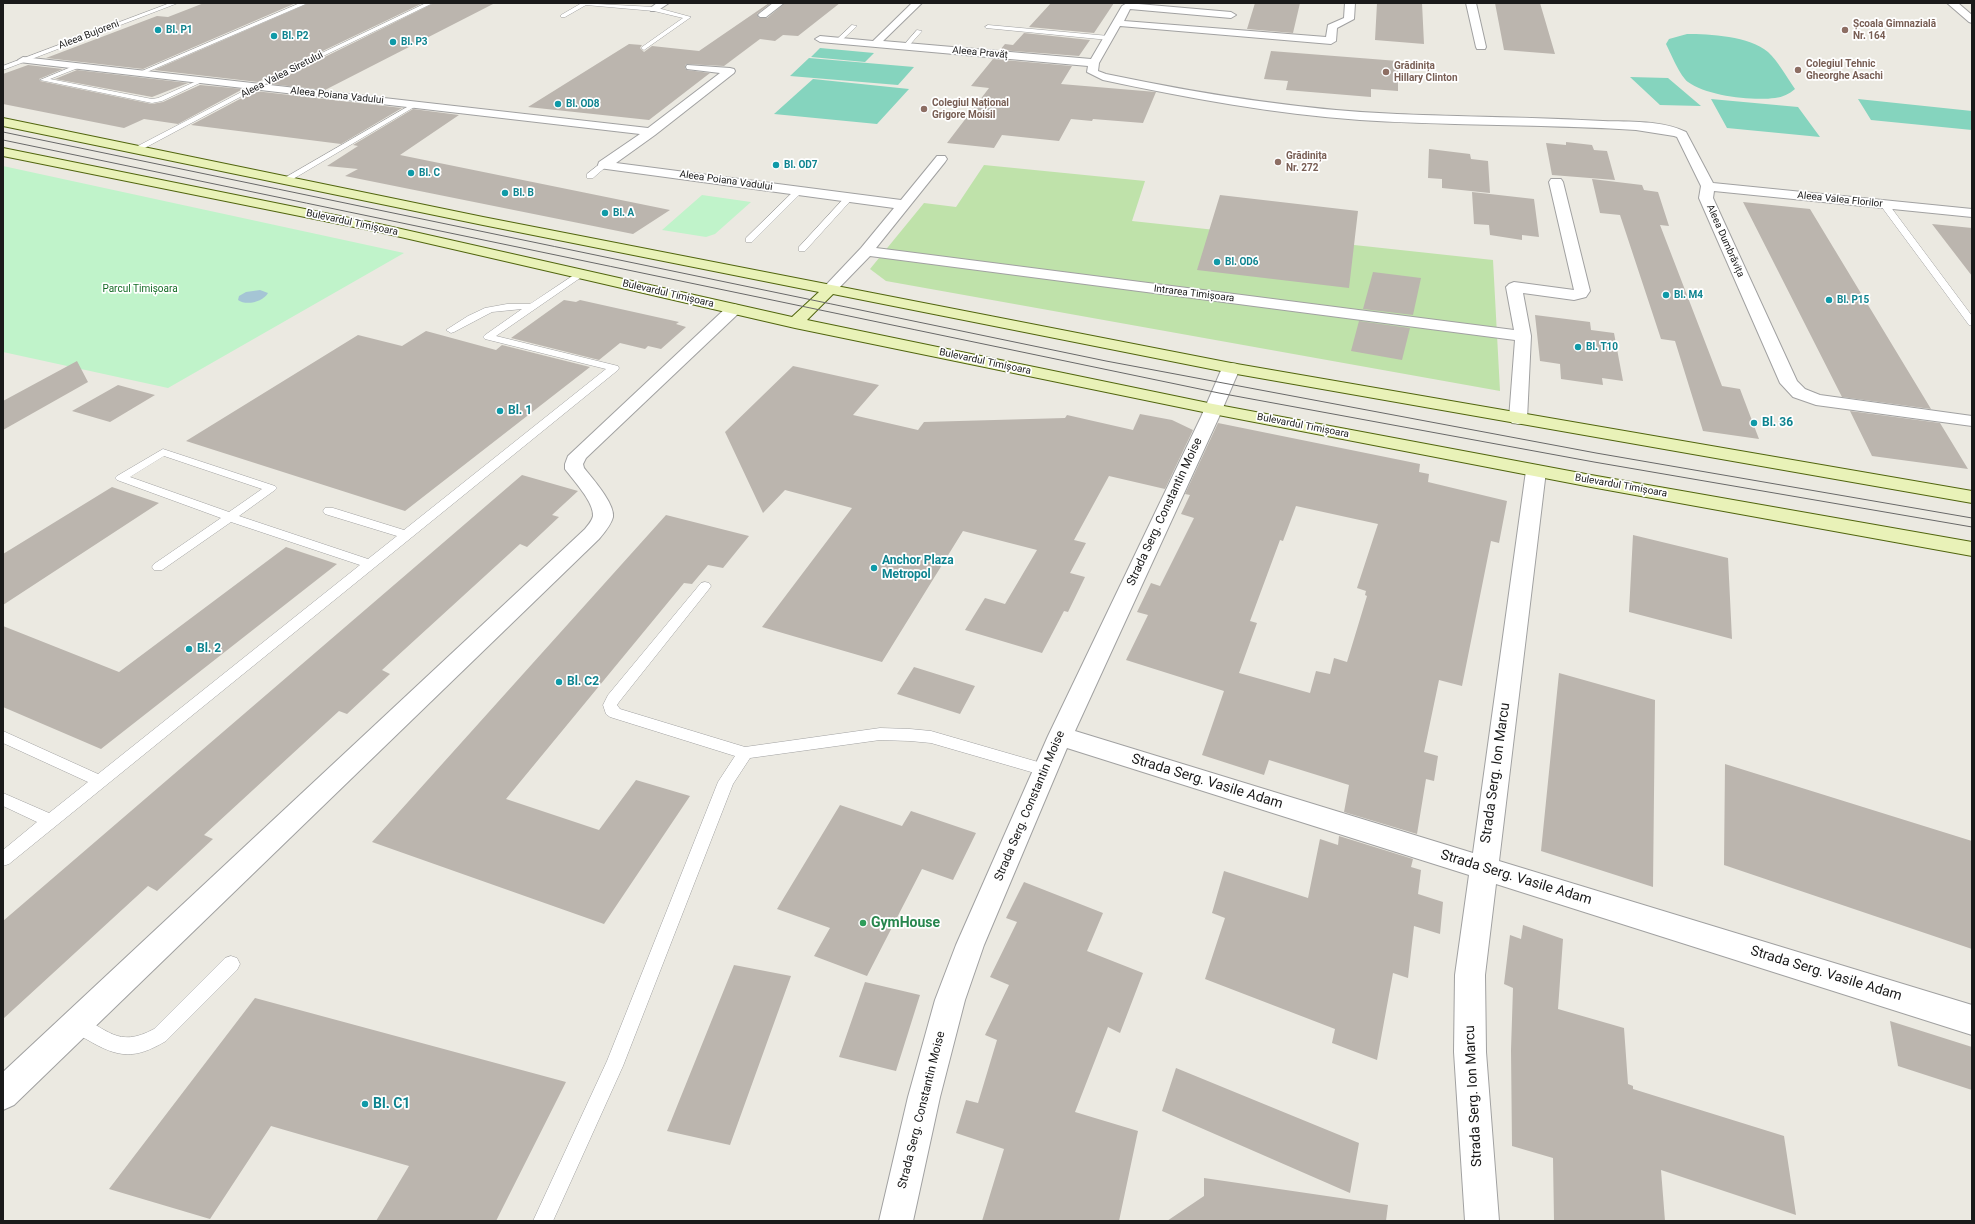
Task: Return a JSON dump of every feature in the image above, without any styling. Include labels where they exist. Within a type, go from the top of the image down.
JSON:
[{"type":"main road","points":[[3,122],[483,221],[1231,368],[1972,497]]},
{"type":"main road","points":[[44,160],[94,140]]},
{"type":"main road","name":"Bulevardul Timișoara","points":[[3,152],[447,243],[795,323],[1213,409],[1536,470],[1972,549]]},
{"type":"main road","points":[[447,243],[483,221]]},
{"type":"main road","points":[[795,323],[830,289]]},
{"type":"street","points":[[654,9],[664,3]]},
{"type":"street","points":[[763,15],[779,3]]},
{"type":"street","points":[[875,44],[917,3]]},
{"type":"street","points":[[1225,32],[1235,3]]},
{"type":"street","points":[[1117,23],[1331,41],[1332,27],[1349,19],[1350,3]]},
{"type":"street","points":[[1471,3],[1481,47]]},
{"type":"street","points":[[1952,3],[1972,20]]},
{"type":"street","points":[[1094,64],[1127,6],[1231,14]]},
{"type":"street","name":"Aleea Pravăț","points":[[820,39],[1094,64]]},
{"type":"street","name":"Aleea Poiana Vadului","points":[[23,60],[651,132]]},
{"type":"street","name":"Aleea Dumbrăvița","points":[[1094,64],[1092,72],[1103,77],[1183,94],[1319,112],[1396,118],[1629,127],[1669,130],[1682,135],[1708,186],[1706,198],[1790,383],[1800,393],[1816,400],[1972,421]]},
{"type":"street","points":[[604,165],[651,132],[730,70],[691,67]]},
{"type":"street","points":[[830,289],[866,251],[941,159]]},
{"type":"street","name":"Aleea Poiana Vadului","points":[[604,165],[904,205]]},
{"type":"street","points":[[1518,419],[1523,336],[1514,287],[1574,295],[1581,294],[1582,292],[1556,182]]},
{"type":"street","name":"Aleea Valea Florilor","points":[[1708,186],[1972,213]]},
{"type":"street","name":"Intrarea Timișoara","points":[[866,251],[1523,336]]},
{"type":"street","points":[[3,1094],[592,534],[600,524],[603,516],[602,508],[575,469],[574,464],[577,456],[734,309]]},
{"type":"street","name":"Strada Serg. Constantin Moise","points":[[896,1221],[924,1097],[950,1000],[970,945],[1060,736],[1231,368]]},
{"type":"street","name":"Strada Serg. Ion Marcu","points":[[1482,1221],[1470,1052],[1470,975],[1536,470]]},
{"type":"street","name":"Strada Serg. Vasile Adam","points":[[1060,736],[1972,1020]]},
{"type":"lane","name":"Aleea Bujoreni","points":[[3,68],[175,3]]},
{"type":"lane","points":[[138,74],[306,3]]},
{"type":"lane","name":"Aleea Valea Siretului","points":[[136,149],[250,91],[255,87],[430,3]]},
{"type":"lane","points":[[581,3],[654,9],[688,17],[644,48]]},
{"type":"lane","points":[[563,16],[586,3]]},
{"type":"lane","points":[[838,41],[854,26]]},
{"type":"lane","points":[[988,28],[1108,38]]},
{"type":"lane","points":[[905,47],[919,32]]},
{"type":"lane","points":[[76,66],[43,80],[152,101],[160,100],[200,80]]},
{"type":"lane","points":[[285,180],[414,105]]},
{"type":"lane","points":[[590,176],[604,165]]},
{"type":"lane","points":[[749,240],[799,191]]},
{"type":"lane","points":[[802,249],[850,197]]},
{"type":"lane","points":[[1884,204],[1972,323]]},
{"type":"lane","points":[[3,859],[614,368],[488,337],[580,274]]},
{"type":"lane","points":[[450,330],[487,309],[510,306],[531,307]]},
{"type":"lane","points":[[158,566],[230,517],[271,488],[163,452],[121,478],[230,517],[370,564]]},
{"type":"lane","points":[[329,511],[406,535]]},
{"type":"lane","points":[[705,586],[613,700],[610,705],[610,710],[615,713],[745,752],[880,734],[910,735],[931,737],[1045,770]]},
{"type":"lane","points":[[3,737],[100,781]]},
{"type":"lane","points":[[543,1221],[614,1066],[726,782],[745,752]]},
{"type":"lane","points":[[3,799],[50,821]]},
{"type":"lane","points":[[76,1024],[123,1048],[135,1048],[148,1043],[160,1035],[231,964]]},
{"type":"green space","points":[[1687,34],[1729,37],[1751,42],[1768,52],[1795,89],[1781,97],[1754,99],[1718,94],[1696,87],[1688,82],[1682,75],[1666,44],[1669,39]]},
{"type":"green space","points":[[820,48],[874,53],[865,62],[811,57]]},
{"type":"green space","points":[[809,58],[914,67],[898,85],[790,76]]},
{"type":"green space","points":[[1630,77],[1668,78],[1701,106],[1660,105]]},
{"type":"green space","points":[[813,79],[909,89],[877,124],[774,114]]},
{"type":"green space","points":[[1711,99],[1798,107],[1820,137],[1727,128]]},
{"type":"green space","points":[[1858,99],[1972,111],[1972,130],[1871,120]]},
{"type":"green space","points":[[984,165],[1145,181],[1132,221],[1493,260],[1500,391],[886,281],[870,269],[924,203],[956,207]]},
{"type":"green space","name":"Parcul Timișoara","points":[[3,166],[404,253],[168,388],[3,352]]},
{"type":"green space","points":[[702,195],[751,202],[715,234],[706,237],[662,230]]},
{"type":"water","points":[[260,290],[268,293],[258,301],[245,303],[238,300],[239,296],[246,292]]},
{"type":"building","points":[[204,3],[296,3],[143,69],[46,58],[157,16],[168,17]]},
{"type":"building","points":[[309,3],[423,3],[258,82],[154,70]]},
{"type":"building","name":"Bl. P3","points":[[434,3],[495,3],[325,90],[270,84]]},
{"type":"building","points":[[771,3],[757,14],[759,18],[767,18],[785,3],[840,3],[798,36],[783,35],[775,41],[760,39],[724,66],[686,64],[685,68],[687,70],[710,73],[649,120],[528,107],[629,44],[642,45],[640,48],[644,52],[652,46],[699,51]]},
{"type":"building","points":[[1051,3],[1114,3],[1094,33],[1029,27]]},
{"type":"building","points":[[1255,3],[1300,3],[1293,33],[1247,29]]},
{"type":"building","points":[[1377,3],[1422,3],[1424,44],[1375,40]]},
{"type":"building","points":[[1495,3],[1540,3],[1555,54],[1504,50]]},
{"type":"building","points":[[1024,33],[1090,40],[1079,56],[1000,50],[1005,44],[1013,45]]},
{"type":"building","points":[[1271,51],[1398,61],[1398,91],[1371,89],[1371,97],[1286,90],[1288,81],[1264,79]]},
{"type":"building","points":[[993,59],[1072,66],[1061,84],[1156,92],[1143,123],[1093,119],[1092,121],[1071,119],[1059,141],[1002,135],[994,148],[947,143],[989,88],[971,86]]},
{"type":"building","points":[[28,65],[63,69],[39,79],[40,81],[152,104],[163,102],[200,85],[243,89],[178,124],[144,119],[124,128],[3,104],[3,74]]},
{"type":"building","points":[[77,70],[188,83],[152,97],[55,79]]},
{"type":"building","points":[[255,91],[402,108],[341,144],[191,125]]},
{"type":"building","points":[[413,109],[459,115],[400,155],[670,210],[633,234],[345,176],[358,169],[327,166],[358,146],[353,145]]},
{"type":"building","points":[[1566,142],[1592,145],[1594,150],[1607,151],[1615,180],[1552,175],[1546,143],[1566,145]]},
{"type":"building","points":[[1429,149],[1470,154],[1471,159],[1488,161],[1490,193],[1442,188],[1442,179],[1428,178]]},
{"type":"building","points":[[1592,179],[1642,185],[1644,190],[1658,192],[1669,226],[1660,225],[1722,386],[1740,389],[1759,439],[1703,431],[1675,341],[1661,339],[1620,215],[1600,213]]},
{"type":"building","points":[[1472,192],[1534,199],[1539,237],[1522,235],[1522,240],[1490,235],[1489,225],[1474,224]]},
{"type":"building","points":[[1220,195],[1358,211],[1349,288],[1197,270]]},
{"type":"building","name":"Bl. P15","points":[[1743,202],[1810,209],[1931,409],[1842,397]]},
{"type":"building","points":[[1932,224],[1972,228],[1972,276]]},
{"type":"building","points":[[1373,272],[1421,278],[1413,315],[1363,309]]},
{"type":"building","points":[[564,300],[576,302],[580,300],[679,322],[676,324],[686,327],[661,349],[648,346],[645,349],[620,343],[599,360],[511,338]]},
{"type":"building","name":"Bl. T10","points":[[1535,315],[1590,322],[1591,330],[1614,333],[1623,381],[1602,378],[1603,385],[1561,379],[1560,364],[1540,361]]},
{"type":"building","points":[[1359,321],[1410,328],[1402,360],[1351,351]]},
{"type":"building","points":[[426,331],[496,350],[502,345],[590,367],[405,511],[186,441],[358,335],[402,346]]},
{"type":"building","points":[[77,361],[88,382],[3,430],[3,401]]},
{"type":"building","name":"Anchor Plaza Metropol","points":[[793,366],[879,385],[853,415],[918,430],[924,422],[1065,418],[1067,415],[1133,430],[1140,414],[1172,420],[1193,430],[1165,489],[1109,476],[1074,540],[1086,543],[1070,573],[1085,577],[1068,612],[1064,611],[1042,653],[965,630],[985,598],[1005,604],[1037,550],[963,531],[882,662],[762,627],[852,508],[785,490],[763,513],[725,432]]},
{"type":"building","points":[[118,385],[155,395],[110,422],[72,411]]},
{"type":"building","points":[[1850,411],[1940,423],[1968,469],[1872,456]]},
{"type":"building","points":[[1218,423],[1420,464],[1419,472],[1429,474],[1428,482],[1507,501],[1499,543],[1491,541],[1462,686],[1439,680],[1424,752],[1438,756],[1434,781],[1426,779],[1417,834],[1344,812],[1349,785],[1269,760],[1264,775],[1202,755],[1224,691],[1126,660],[1148,615],[1137,612],[1151,583],[1160,586],[1194,518],[1181,514],[1190,495],[1185,494]],"holes":[[[1296,506],[1378,524],[1357,588],[1366,591],[1365,595],[1367,596],[1347,662],[1334,658],[1330,674],[1316,671],[1310,693],[1239,673],[1257,623],[1250,621],[1280,540],[1283,541]]]},
{"type":"building","points":[[522,475],[578,491],[552,515],[559,517],[527,547],[520,544],[382,670],[390,674],[347,714],[339,711],[204,835],[213,839],[157,891],[148,886],[3,1019],[3,921]]},
{"type":"building","points":[[112,487],[159,503],[3,605],[3,554]]},
{"type":"building","name":"Bl. C2","points":[[666,515],[749,536],[723,568],[708,565],[692,584],[684,583],[506,799],[599,830],[636,780],[690,796],[604,924],[372,842]]},
{"type":"building","points":[[1633,535],[1728,558],[1732,639],[1629,612]]},
{"type":"building","name":"Bl. 2","points":[[286,547],[337,564],[101,749],[3,707],[3,626],[119,672]]},
{"type":"building","points":[[914,667],[975,686],[960,714],[897,694]]},
{"type":"building","points":[[1559,673],[1655,700],[1653,887],[1541,851]]},
{"type":"building","points":[[1725,764],[1972,841],[1972,949],[1724,865]]},
{"type":"building","points":[[840,805],[902,826],[911,811],[976,833],[953,880],[922,869],[867,976],[814,956],[830,928],[777,909]]},
{"type":"building","points":[[1339,836],[1413,859],[1411,867],[1421,870],[1418,894],[1443,902],[1440,934],[1414,926],[1408,978],[1393,973],[1377,1060],[1332,1043],[1335,1029],[1205,979],[1225,918],[1212,913],[1224,871],[1308,898],[1320,839],[1338,845]]},
{"type":"building","points":[[1024,882],[1103,913],[1087,951],[1143,973],[1120,1033],[1108,1027],[1075,1112],[1138,1131],[1119,1221],[982,1221],[1004,1149],[956,1133],[966,1100],[978,1103],[997,1040],[985,1035],[1009,985],[990,977],[1017,922],[1006,918]]},
{"type":"building","points":[[1523,925],[1563,939],[1558,1009],[1624,1028],[1628,1084],[1633,1086],[1633,1089],[1784,1136],[1796,1215],[1661,1170],[1665,1221],[1554,1221],[1553,1158],[1512,1146],[1511,1050],[1513,988],[1504,984],[1510,935],[1521,939]]},
{"type":"building","points":[[734,965],[791,976],[730,1145],[667,1131]]},
{"type":"building","points":[[865,982],[920,995],[896,1071],[839,1057]]},
{"type":"building","name":"Bl. C1","points":[[255,998],[566,1082],[496,1221],[376,1221],[409,1166],[271,1126],[210,1219],[109,1189]]},
{"type":"building","points":[[1890,1021],[1972,1047],[1972,1090],[1898,1066]]},
{"type":"building","points":[[1176,1068],[1359,1143],[1350,1193],[1162,1111]]},
{"type":"building","points":[[1204,1178],[1388,1205],[1386,1221],[1167,1221],[1204,1196]]},
{"type":"tram line","points":[[3,132],[1106,361],[1596,453],[1972,518]]},
{"type":"tram line","points":[[3,140],[1219,393],[1594,462],[1972,527]]},
{"type":"place","name":"Bl. P1","points":[[158,30]]},
{"type":"place","name":"Școala Gimnazială Nr. 164","points":[[1845,30]]},
{"type":"place","name":"Bl. P2","points":[[274,36]]},
{"type":"place","name":"Bl. P3","points":[[393,42]]},
{"type":"place","name":"Colegiul Tehnic Gheorghe Asachi","points":[[1798,70]]},
{"type":"place","name":"Grădinița Hillary Clinton","points":[[1386,72]]},
{"type":"place","name":"Bl. OD8","points":[[558,104]]},
{"type":"place","name":"Colegiul Național Grigore Moisil","points":[[924,109]]},
{"type":"place","name":"Grădinița Nr. 272","points":[[1278,162]]},
{"type":"place","name":"Bl. OD7","points":[[776,165]]},
{"type":"place","name":"Bl. C","points":[[411,173]]},
{"type":"place","name":"Bl. B","points":[[505,193]]},
{"type":"place","name":"Bl. A","points":[[605,213]]},
{"type":"place","name":"Bl. OD6","points":[[1217,262]]},
{"type":"place","name":"Bl. M4","points":[[1666,295]]},
{"type":"place","name":"Bl. P15","points":[[1829,300]]},
{"type":"place","name":"Bl. T10","points":[[1578,347]]},
{"type":"place","name":"Bl. 1","points":[[500,411]]},
{"type":"place","name":"Bl. 36","points":[[1754,423]]},
{"type":"place","name":"Anchor Plaza Metropol","points":[[874,568]]},
{"type":"place","name":"Bl. 2","points":[[189,649]]},
{"type":"place","name":"Bl. C2","points":[[559,682]]},
{"type":"place","name":"GymHouse","points":[[863,923]]},
{"type":"place","name":"Bl. C1","points":[[365,1104]]}]
